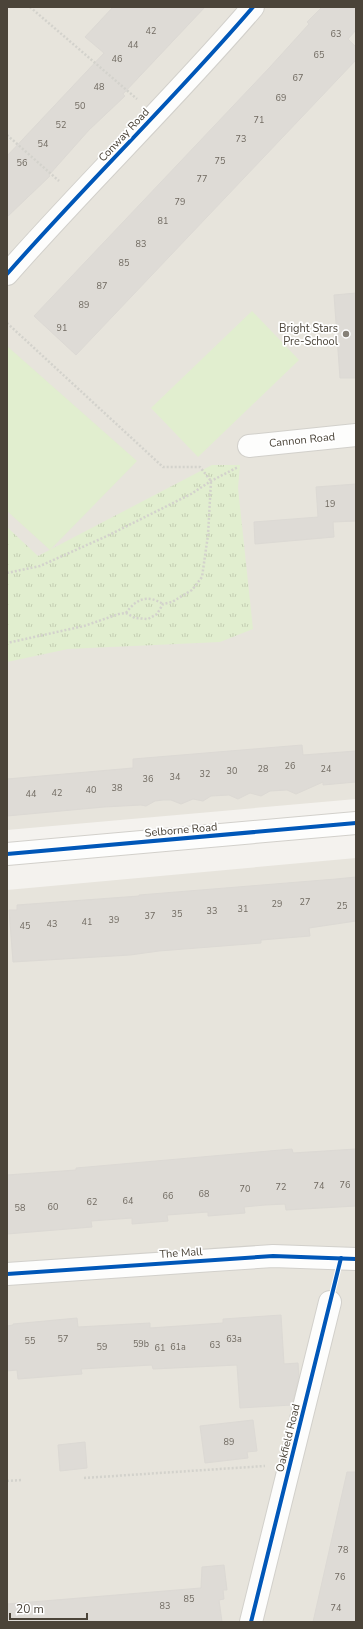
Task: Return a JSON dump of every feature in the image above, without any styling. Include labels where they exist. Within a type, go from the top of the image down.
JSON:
[{"type":"street","name":"Conway Road","points":[[7,274],[119,155],[253,7]]},
{"type":"street","name":"Cannon Road","points":[[248,446],[356,435]]},
{"type":"street","name":"Selborne Road","points":[[7,854],[356,823]]},
{"type":"street","name":"The Mall","points":[[7,1274],[274,1256],[356,1259]]},
{"type":"street","name":"Oakfield Road","points":[[252,1622],[330,1302]]},
{"type":"path","points":[[30,7],[155,115]]},
{"type":"path","points":[[7,135],[78,197]]},
{"type":"path","points":[[7,323],[163,467],[200,467],[211,481],[208,534],[202,577],[192,590],[172,602],[163,604],[151,599],[140,600],[136,602],[126,613],[84,626],[7,643]]},
{"type":"path","points":[[7,574],[40,566],[94,542],[190,494],[211,481],[250,462],[248,446]]},
{"type":"path","points":[[126,613],[135,618],[148,619],[157,614],[163,604]]},
{"type":"path","points":[[84,1478],[290,1464]]},
{"type":"path","points":[[7,1482],[22,1480]]},
{"type":"shaded area","points":[[7,7],[356,7],[356,799],[7,830]]},
{"type":"shaded area","points":[[356,858],[356,1622],[7,1622],[7,890]]},
{"type":"green space","points":[[252,311],[299,360],[198,457],[151,408]]},
{"type":"green space","points":[[7,346],[137,461],[50,550],[7,511]]},
{"type":"green space","points":[[212,465],[240,465],[238,488],[253,629],[220,642],[68,649],[7,662],[7,527],[38,556]]},
{"type":"building","points":[[113,7],[205,7],[123,94],[125,96],[89,130],[49,175],[50,176],[7,217],[7,156],[104,53],[85,37]]},
{"type":"building","points":[[322,7],[356,7],[356,30],[348,39],[356,47],[356,60],[76,355],[34,316],[270,67],[309,24],[307,22]]},
{"type":"building","name":"Bright Stars Pre-School","points":[[356,293],[356,378],[340,378],[334,295]]},
{"type":"building","points":[[356,484],[356,521],[333,522],[334,537],[255,544],[254,522],[318,517],[316,487]]},
{"type":"building","points":[[302,745],[303,755],[356,751],[356,782],[323,785],[323,782],[296,794],[287,790],[270,791],[261,796],[250,793],[238,799],[229,795],[211,796],[203,801],[193,799],[181,804],[171,800],[163,800],[155,801],[146,806],[104,807],[7,816],[7,779],[133,768],[133,759]]},
{"type":"building","points":[[356,877],[356,921],[309,928],[310,936],[261,940],[261,943],[159,951],[130,955],[13,962],[9,910],[17,910],[17,905]]},
{"type":"building","points":[[292,1149],[293,1153],[356,1149],[356,1206],[286,1210],[285,1204],[265,1205],[244,1207],[245,1213],[208,1216],[208,1212],[167,1215],[168,1221],[132,1224],[132,1218],[91,1221],[92,1227],[7,1234],[7,1175],[76,1170],[76,1168]]},
{"type":"building","points":[[281,1315],[284,1364],[298,1363],[299,1377],[292,1405],[240,1408],[237,1365],[153,1369],[152,1365],[81,1369],[82,1374],[18,1379],[17,1370],[7,1371],[7,1326],[13,1324],[77,1318],[78,1327],[150,1323],[150,1328],[223,1323],[223,1319]]},
{"type":"building","points":[[253,1420],[257,1451],[247,1452],[248,1458],[205,1463],[200,1426]]},
{"type":"building","points":[[85,1442],[87,1468],[60,1471],[58,1445]]},
{"type":"building","points":[[347,1472],[356,1472],[356,1622],[313,1622]]},
{"type":"building","points":[[224,1565],[227,1590],[223,1590],[224,1599],[219,1600],[222,1622],[7,1622],[7,1604],[201,1588],[202,1567]]},
{"type":"cycle path","points":[[7,274],[192,75],[253,7]]},
{"type":"cycle path","points":[[7,854],[356,823]]},
{"type":"cycle path","points":[[7,1274],[273,1256],[356,1259]]},
{"type":"cycle path","points":[[251,1622],[341,1258]]},
{"type":"place","name":"Bright Stars Pre-School","points":[[346,334]]}]
